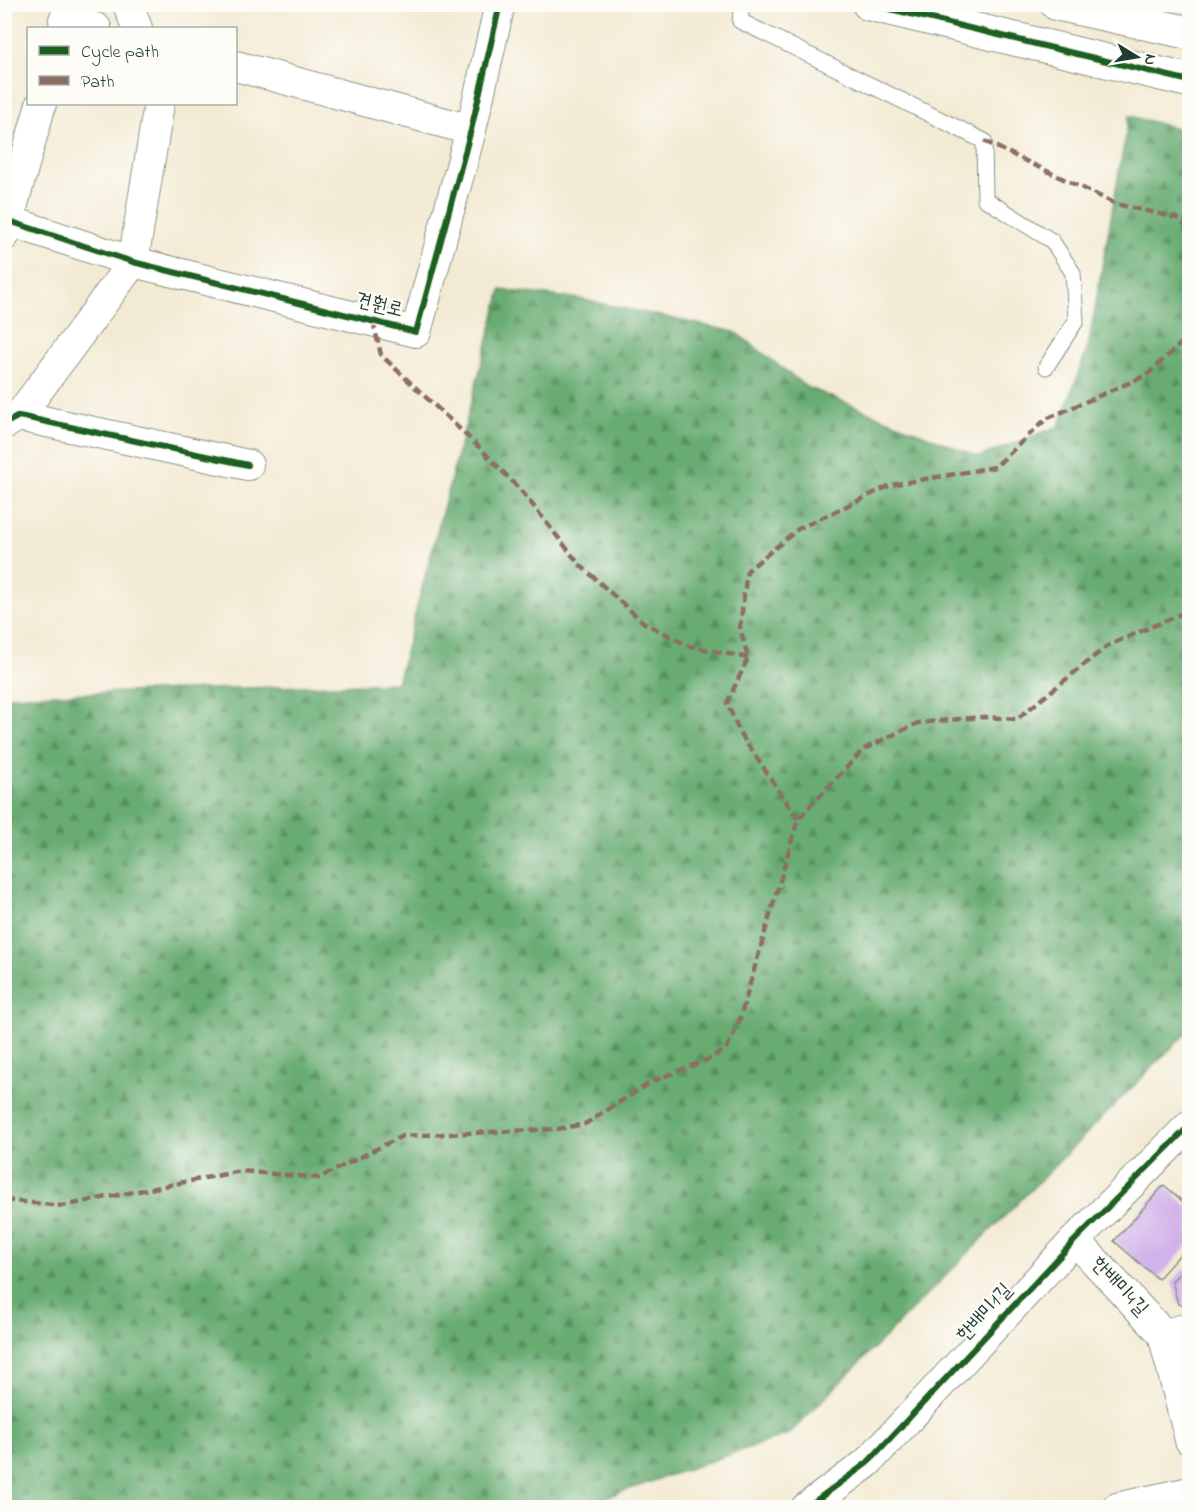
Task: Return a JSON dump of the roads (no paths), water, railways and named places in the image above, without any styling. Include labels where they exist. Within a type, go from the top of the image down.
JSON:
[{"type":"street","points":[[128,4],[137,27]]},
{"type":"street","name":"견훤로","points":[[41,105],[6,226],[133,262],[416,332],[471,130],[500,4]]},
{"type":"street","points":[[869,4],[1190,81]]},
{"type":"street","points":[[1057,4],[1190,33]]},
{"type":"street","points":[[64,18],[93,27]]},
{"type":"street","points":[[237,66],[471,130]]},
{"type":"street","points":[[159,105],[133,262],[12,420],[248,465]]},
{"type":"street","name":"한배미1길","points":[[806,1508],[867,1463],[1075,1240],[1187,1130]]},
{"type":"street","name":"한배미4길","points":[[1075,1240],[1176,1331],[1190,1440]]},
{"type":"street","points":[[1117,1508],[1190,1492]]},
{"type":"lane","points":[[742,4],[740,21],[984,141],[985,199],[1052,241],[1073,273],[1076,321],[1046,367]]}]
